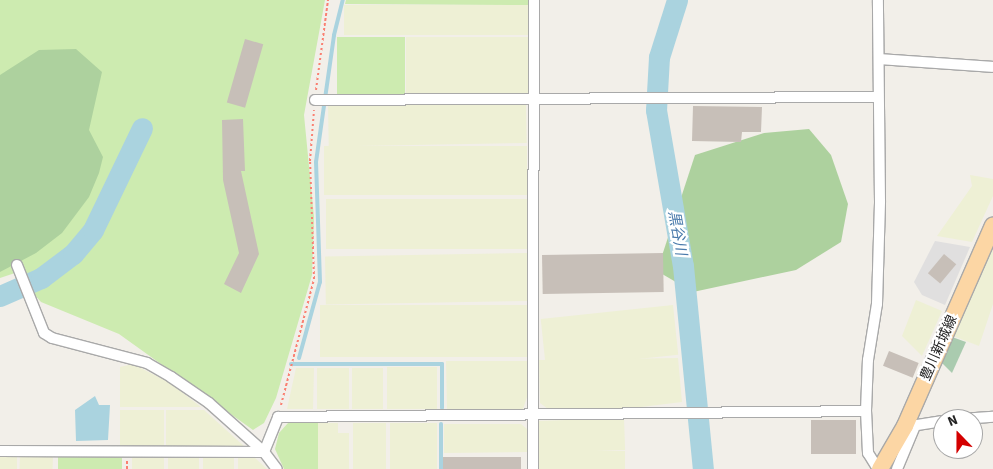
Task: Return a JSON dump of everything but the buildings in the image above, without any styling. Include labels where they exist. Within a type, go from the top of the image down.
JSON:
[{"type":"main road","name":"豊川新城線","points":[[879,469],[910,426],[993,226]]},
{"type":"street","points":[[533,469],[534,0]]},
{"type":"street","points":[[878,0],[880,202],[877,295],[868,360],[866,410],[868,453],[879,469]]},
{"type":"street","points":[[880,60],[993,67]]},
{"type":"street","points":[[315,100],[878,97]]},
{"type":"street","points":[[17,265],[44,333],[52,338],[104,349],[146,363],[209,403],[264,452],[277,469]]},
{"type":"street","points":[[264,452],[278,417],[533,416],[866,410]]},
{"type":"street","points":[[897,469],[910,426],[933,423]]},
{"type":"street","points":[[0,451],[264,452]]},
{"type":"path","points":[[278,417],[314,279],[310,161],[315,100],[328,0]]},
{"type":"shaded area","points":[[935,241],[970,247],[945,305],[922,295],[914,282]]},
{"type":"green space","points":[[0,0],[325,0],[304,115],[314,217],[312,275],[276,398],[264,423],[253,430],[119,334],[41,302],[15,273],[0,278]]},
{"type":"green space","points":[[346,0],[528,0],[528,5],[345,4]]},
{"type":"green space","points":[[344,5],[528,5],[528,35],[344,35]]},
{"type":"green space","points":[[337,37],[405,37],[405,95],[337,95]]},
{"type":"green space","points":[[406,37],[528,37],[528,95],[406,95]]},
{"type":"green space","points":[[76,49],[102,72],[89,130],[103,157],[99,173],[89,197],[62,233],[36,253],[0,272],[0,75],[39,50]]},
{"type":"green space","points":[[526,102],[527,143],[329,146],[328,105]]},
{"type":"green space","points":[[809,129],[831,155],[848,204],[841,242],[796,270],[693,292],[657,271],[695,155],[764,133]]},
{"type":"green space","points":[[324,146],[527,146],[527,195],[324,195]]},
{"type":"green space","points":[[970,175],[993,179],[993,196],[972,242],[937,236],[972,186]]},
{"type":"green space","points":[[326,199],[527,199],[527,249],[326,249]]},
{"type":"green space","points":[[993,248],[993,304],[979,346],[953,336]]},
{"type":"green space","points":[[527,253],[528,301],[326,305],[325,257]]},
{"type":"green space","points":[[916,300],[942,311],[922,356],[902,336]]},
{"type":"green space","points":[[320,305],[528,305],[528,357],[320,357]]},
{"type":"green space","points":[[673,305],[678,355],[546,369],[541,319]]},
{"type":"green space","points":[[952,337],[966,342],[952,373],[940,361]]},
{"type":"green space","points":[[678,358],[682,402],[633,408],[548,409],[540,403],[539,360]]},
{"type":"green space","points":[[446,361],[528,361],[527,397],[523,409],[447,409]]},
{"type":"green space","points":[[133,364],[170,383],[201,407],[120,407],[120,367]]},
{"type":"green space","points":[[387,367],[437,367],[437,409],[387,409]]},
{"type":"green space","points":[[296,368],[314,368],[313,409],[287,409]]},
{"type":"green space","points":[[317,368],[349,368],[349,409],[317,409]]},
{"type":"green space","points":[[352,368],[383,368],[383,409],[352,409]]},
{"type":"green space","points":[[120,410],[164,410],[164,446],[120,446]]},
{"type":"green space","points":[[166,410],[204,410],[245,447],[166,446]]},
{"type":"green space","points":[[624,418],[625,450],[538,453],[537,421]]},
{"type":"green space","points":[[288,423],[318,423],[318,469],[284,469],[275,449],[279,433]]},
{"type":"green space","points":[[318,423],[338,423],[338,433],[349,433],[349,469],[318,469]]},
{"type":"green space","points":[[353,423],[386,423],[386,469],[353,469]]},
{"type":"green space","points":[[390,423],[437,423],[437,469],[390,469]]},
{"type":"green space","points":[[444,424],[521,424],[527,429],[527,452],[444,453]]},
{"type":"green space","points":[[538,451],[625,451],[625,469],[538,469]]},
{"type":"green space","points":[[0,455],[17,455],[17,469],[0,469]]},
{"type":"green space","points":[[20,455],[53,456],[53,469],[20,469]]},
{"type":"green space","points":[[132,455],[164,455],[164,469],[132,469]]},
{"type":"green space","points":[[168,455],[199,455],[199,469],[168,469]]},
{"type":"green space","points":[[203,455],[234,455],[234,469],[203,469]]},
{"type":"green space","points":[[238,455],[253,456],[267,469],[238,469]]},
{"type":"green space","points":[[58,456],[122,456],[122,469],[58,469]]},
{"type":"water","points":[[95,396],[99,405],[110,405],[108,440],[76,441],[75,410]]},
{"type":"waterway","points":[[299,358],[320,282],[316,162],[334,35],[343,0]]},
{"type":"waterway","name":"黒谷川","points":[[677,0],[659,57],[656,110],[683,266],[703,469]]},
{"type":"waterway","points":[[0,296],[41,278],[73,254],[93,230],[142,128]]},
{"type":"waterway","points":[[291,364],[442,364],[442,408]]},
{"type":"waterway","points":[[441,424],[441,469]]}]
